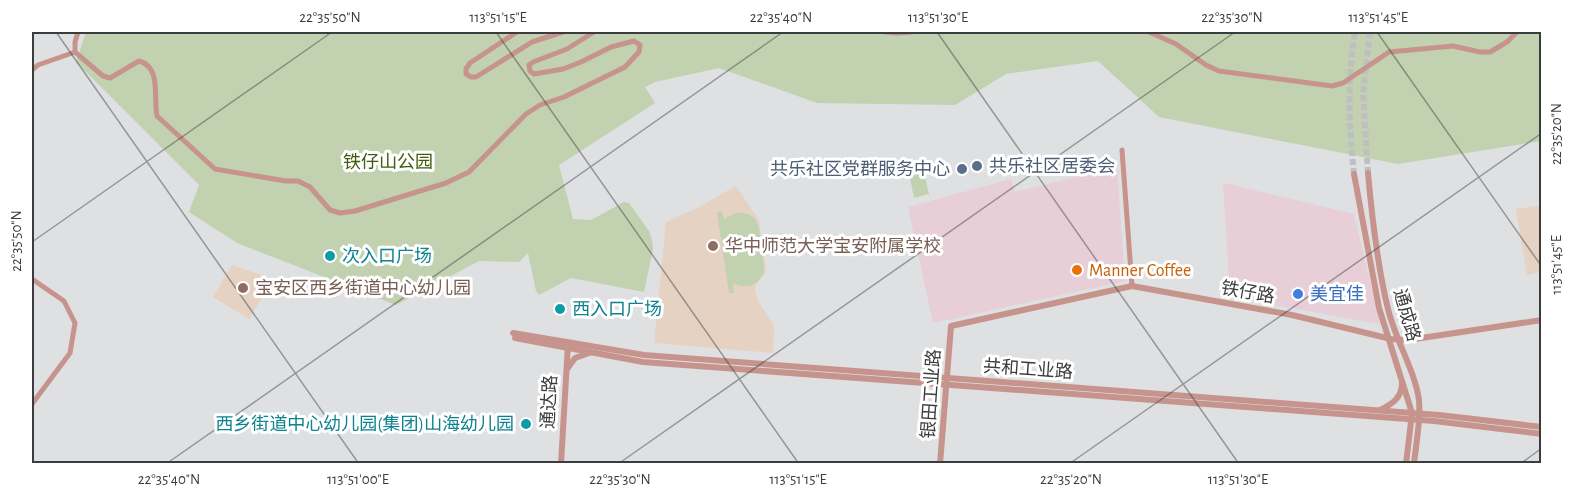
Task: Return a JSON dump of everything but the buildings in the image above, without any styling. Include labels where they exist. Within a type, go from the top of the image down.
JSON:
[{"type":"street","points":[[75,52],[78,32]]},
{"type":"street","points":[[517,32],[470,63],[466,74],[476,77],[532,42],[563,32]]},
{"type":"street","points":[[75,52],[103,76],[110,78],[139,61],[145,63],[152,72],[156,84],[154,104],[156,116],[215,169],[298,181],[310,187],[330,210],[340,213],[355,211],[462,176],[483,159],[516,124],[540,105],[564,98],[625,67],[639,52],[640,45],[634,41],[621,43],[563,69],[534,74],[530,71],[530,65],[533,62],[567,49],[594,32]]},
{"type":"street","points":[[885,32],[912,32]]},
{"type":"street","points":[[1149,32],[1176,44],[1206,65],[1219,71],[1332,86],[1343,83],[1389,52],[1453,46],[1490,52],[1507,42],[1517,32]]},
{"type":"street","points":[[32,70],[38,65],[75,52]]},
{"type":"street","points":[[1122,150],[1132,286]]},
{"type":"street","name":"通成路","points":[[1368,173],[1374,231],[1387,307],[1397,341],[1419,397],[1406,464]]},
{"type":"street","name":"通成路","points":[[1354,174],[1379,308],[1416,417],[1414,464]]},
{"type":"street","points":[[32,279],[64,301],[75,323],[70,353],[32,404]]},
{"type":"street","name":"铁仔路","points":[[951,326],[1132,286],[1292,315],[1391,339],[1404,340],[1542,320]]},
{"type":"street","name":"银田工业路","points":[[940,464],[951,326]]},
{"type":"street","name":"共和工业路","points":[[514,335],[567,345],[644,355],[1542,427]]},
{"type":"street","name":"共和工业路","points":[[567,345],[643,362],[1378,411],[1542,434]]},
{"type":"street","name":"通达路","points":[[561,464],[567,345]]},
{"type":"street","points":[[566,379],[568,367],[575,358],[586,354],[599,354]]},
{"type":"street","points":[[1378,411],[1397,399],[1402,387],[1402,379]]},
{"type":"shaded area","points":[[1117,167],[1125,281],[933,323],[908,207],[1011,179],[1015,192]]},
{"type":"shaded area","points":[[1223,183],[1354,214],[1380,324],[1230,297]]},
{"type":"shaded area","name":"华中师范大学宝安附属学校","points":[[736,186],[759,220],[766,270],[756,283],[755,291],[758,301],[774,326],[773,353],[654,343],[666,222]]},
{"type":"shaded area","points":[[1541,205],[1541,272],[1527,275],[1516,209]]},
{"type":"shaded area","name":"宝安区西乡街道中心幼儿园","points":[[232,265],[273,279],[249,319],[213,297]]},
{"type":"green space","name":"铁仔山公园","points":[[86,32],[1541,32],[1541,141],[1398,164],[1159,117],[1098,61],[1006,74],[955,105],[817,103],[719,68],[655,82],[645,87],[655,103],[559,165],[573,219],[591,220],[624,202],[629,203],[649,231],[653,249],[644,292],[571,278],[539,295],[536,291],[528,253],[519,262],[479,261],[396,305],[237,243],[189,212],[199,185],[76,62]]},
{"type":"green space","points":[[922,165],[929,194],[914,198],[908,168]]},
{"type":"green space","points":[[722,211],[724,220],[738,213],[752,216],[760,232],[764,262],[763,274],[757,282],[748,286],[733,283],[734,293],[729,293],[717,212]]},
{"type":"tunnel","points":[[1354,174],[1350,103],[1355,32]]},
{"type":"tunnel","points":[[1368,173],[1363,93],[1370,32]]},
{"type":"place","name":"共乐社区居委会","points":[[977,166]]},
{"type":"place","name":"共乐社区党群服务中心","points":[[962,169]]},
{"type":"place","name":"华中师范大学宝安附属学校","points":[[713,246]]},
{"type":"place","name":"次入口广场","points":[[330,256]]},
{"type":"place","name":"Manner Coffee","points":[[1077,270]]},
{"type":"place","name":"宝安区西乡街道中心幼儿园","points":[[243,288]]},
{"type":"place","name":"美宜佳","points":[[1298,294]]},
{"type":"place","name":"西入口广场","points":[[560,309]]},
{"type":"place","name":"西乡街道中心幼儿园(集团)山海幼儿园","points":[[526,424]]}]
